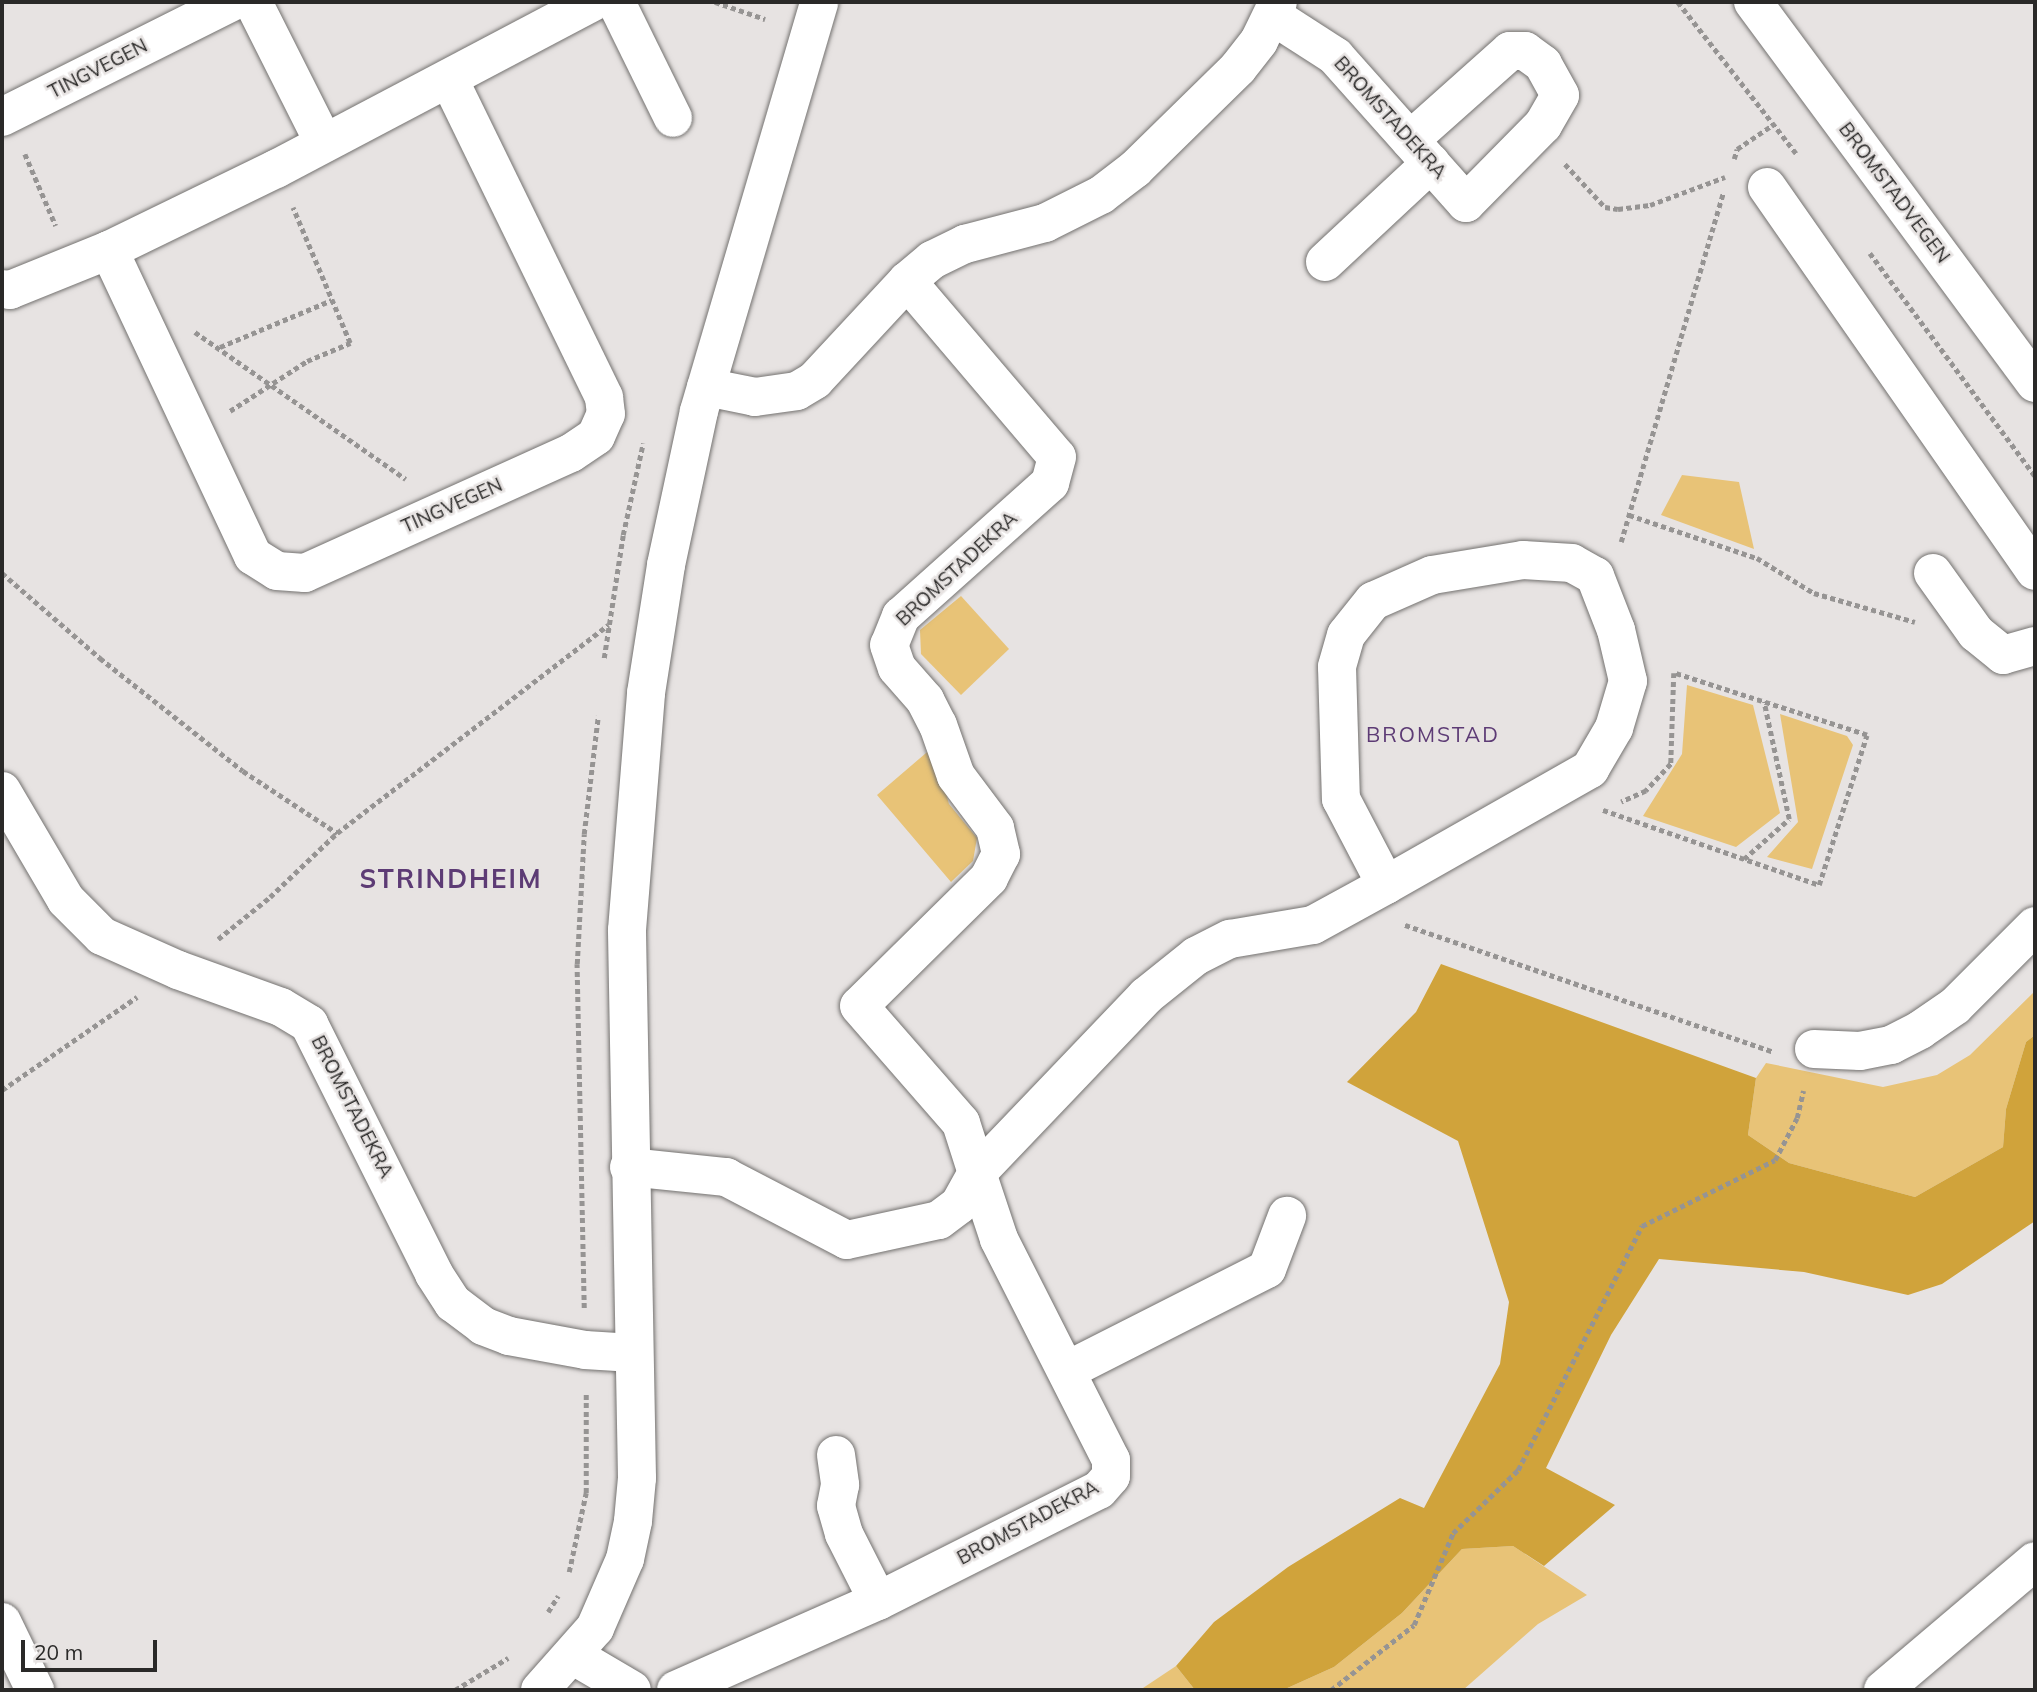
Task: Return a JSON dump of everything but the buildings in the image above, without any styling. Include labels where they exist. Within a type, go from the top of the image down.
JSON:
[{"type":"street","name":"TINGVEGEN","points":[[5,116],[232,2]]},
{"type":"street","points":[[253,2],[323,141]]},
{"type":"street","points":[[2,289],[10,290],[109,250],[276,169],[323,141],[449,79],[593,2]]},
{"type":"street","points":[[616,2],[673,118]]},
{"type":"street","points":[[540,1690],[574,1656],[612,1593],[633,1521],[637,1478],[629,1167],[627,930],[634,808],[666,565],[706,387],[818,2]]},
{"type":"street","name":"BROMSTADVEGEN","points":[[1752,2],[2035,383]]},
{"type":"street","name":"BROMSTADEKRA","points":[[706,387],[755,397],[797,391],[815,380],[907,281],[932,260],[965,244],[1045,223],[1101,195],[1135,169],[1238,68],[1276,9],[1335,56],[1466,203],[1537,132]]},
{"type":"street","points":[[1325,262],[1510,51],[1525,51],[1543,64],[1560,95],[1559,104],[1537,132]]},
{"type":"street","name":"TINGVEGEN","points":[[109,250],[253,556],[277,571],[305,573],[586,445],[596,436],[606,414],[598,379],[449,79]]},
{"type":"street","points":[[1767,187],[2035,571]]},
{"type":"street","name":"BROMSTADEKRA","points":[[676,1690],[878,1601],[1099,1490],[1111,1476],[1111,1460],[1068,1370],[999,1239],[961,1123],[859,1006],[989,878],[1001,854],[995,828],[968,796],[925,700],[897,668],[889,645],[901,616],[1050,483],[1057,457],[907,281]]},
{"type":"street","points":[[629,1167],[726,1177],[847,1240],[939,1220],[959,1205],[977,1173],[1146,996],[1196,956],[1230,939],[1313,925],[1386,885],[1590,769],[1614,728],[1628,681],[1616,630],[1595,576],[1572,563],[1523,560],[1432,575],[1373,601],[1346,635],[1337,667],[1341,799],[1386,885]]},
{"type":"street","points":[[1933,573],[1976,633],[2003,655],[2035,646]]},
{"type":"street","name":"BROMSTADEKRA","points":[[2,791],[82,918],[125,949],[281,1007],[309,1024],[434,1274],[453,1303],[483,1326],[509,1336],[585,1350],[633,1353]]},
{"type":"street","points":[[1812,1057],[1892,1045],[1920,1030],[1955,1006],[2035,926]]},
{"type":"street","points":[[1068,1370],[1267,1269],[1287,1216]]},
{"type":"street","points":[[836,1455],[839,1485],[836,1506],[844,1534],[878,1601]]},
{"type":"street","points":[[1883,1690],[2035,1561]]},
{"type":"street","points":[[2,1622],[35,1690]]},
{"type":"street","points":[[574,1656],[632,1690]]},
{"type":"path","points":[[715,2],[765,19]]},
{"type":"path","points":[[5,116],[73,265]]},
{"type":"path","points":[[1733,162],[1737,149],[1774,124]]},
{"type":"path","points":[[1537,132],[1605,207],[1650,205],[1729,175],[1617,554]]},
{"type":"path","points":[[195,434],[273,383],[350,343],[276,169]]},
{"type":"path","points":[[220,347],[332,300]]},
{"type":"path","points":[[188,327],[273,383],[446,508]]},
{"type":"path","points":[[1629,515],[1757,558],[1814,593],[1889,615]]},
{"type":"path","points":[[2,573],[100,658],[243,771],[338,833]]},
{"type":"path","points":[[2,1090],[178,970],[270,897],[338,833],[608,625]]},
{"type":"path","points":[[1590,815],[1646,791],[1671,764],[1674,673],[1667,662]]},
{"type":"path","points":[[1602,810],[1819,885],[1867,735],[1674,673]]},
{"type":"path","points":[[1744,859],[1789,819],[1764,701]]},
{"type":"path","points":[[1331,1690],[1414,1625],[1453,1533],[1518,1470],[1642,1226],[1775,1160],[1797,1118],[1812,1057],[1400,924],[1411,917]]},
{"type":"shaded area","points":[[1682,475],[1739,482],[1754,549],[1661,515]]},
{"type":"shaded area","points":[[961,596],[1009,649],[961,695],[921,654],[920,630]]},
{"type":"shaded area","points":[[1687,685],[1753,705],[1780,813],[1736,847],[1643,816],[1682,754]]},
{"type":"shaded area","points":[[1780,714],[1847,736],[1853,745],[1812,869],[1767,857],[1798,822]]},
{"type":"shaded area","points":[[933,747],[949,804],[977,838],[973,861],[951,882],[877,795]]},
{"type":"shaded area","points":[[1441,964],[1756,1078],[1748,1135],[1789,1163],[1915,1197],[2003,1147],[2006,1109],[2026,1042],[2035,1035],[2035,1221],[1942,1284],[1908,1295],[1804,1272],[1659,1259],[1611,1335],[1546,1468],[1615,1505],[1544,1566],[1513,1546],[1462,1549],[1402,1613],[1334,1667],[1283,1690],[1195,1690],[1176,1666],[1214,1622],[1288,1567],[1400,1498],[1424,1508],[1500,1364],[1509,1302],[1458,1141],[1347,1082],[1416,1012]]},
{"type":"shaded area","points":[[2035,991],[2035,1035],[2026,1042],[2006,1109],[2003,1147],[1915,1197],[1789,1163],[1748,1135],[1756,1078],[1766,1063],[1883,1087],[1937,1075],[1970,1055]]},
{"type":"shaded area","points":[[1513,1546],[1587,1595],[1538,1624],[1463,1690],[1283,1690],[1334,1667],[1402,1613],[1462,1549]]},
{"type":"shaded area","points":[[1176,1666],[1195,1690],[1140,1690]]},
{"type":"district","name":"BROMSTAD","points":[[1433,734]]},
{"type":"district","name":"STRINDHEIM","points":[[451,879]]}]
